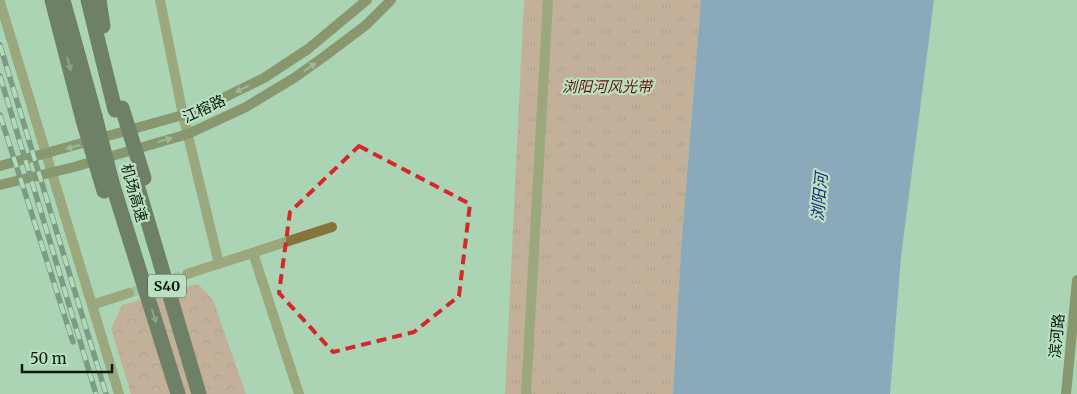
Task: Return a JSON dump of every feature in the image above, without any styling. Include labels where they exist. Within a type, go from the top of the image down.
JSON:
[{"type":"highway","points":[[52,0],[89,118]]},
{"type":"highway","name":"机场高速","points":[[63,0],[89,118],[109,188],[139,269],[178,394]]},
{"type":"highway","name":"机场高速","points":[[88,0],[140,178],[199,394]]},
{"type":"highway","points":[[99,0],[119,109]]},
{"type":"main road","name":"江榕路","points":[[0,166],[183,115],[223,98],[264,78],[308,49],[368,0]]},
{"type":"main road","name":"江榕路","points":[[0,185],[188,134],[246,107],[294,78],[366,25],[391,0]]},
{"type":"main road","name":"滨河路","points":[[1066,394],[1077,280]]},
{"type":"street","points":[[160,0],[183,115],[219,264]]},
{"type":"street","points":[[526,394],[548,0]]},
{"type":"street","points":[[0,2],[119,394]]},
{"type":"street","points":[[187,274],[332,227]]},
{"type":"street","points":[[253,252],[299,394]]},
{"type":"street","points":[[92,305],[129,293]]},
{"type":"highlighted area","points":[[359,146],[470,204],[459,296],[414,332],[333,352],[279,293],[290,212]]},
{"type":"green space","name":"浏阳河风光带","points":[[524,0],[701,0],[681,249],[673,394],[505,394]]},
{"type":"green space","points":[[198,284],[213,300],[246,394],[131,394],[111,329],[122,305]]},
{"type":"water","name":"浏阳河","points":[[701,0],[934,0],[901,257],[890,394],[673,394],[681,249]]},
{"type":"tunnel","points":[[129,293],[187,274]]},
{"type":"railway","points":[[0,45],[106,394]]},
{"type":"railway","points":[[0,76],[96,394]]},
{"type":"railway","points":[[0,115],[73,342]]}]
